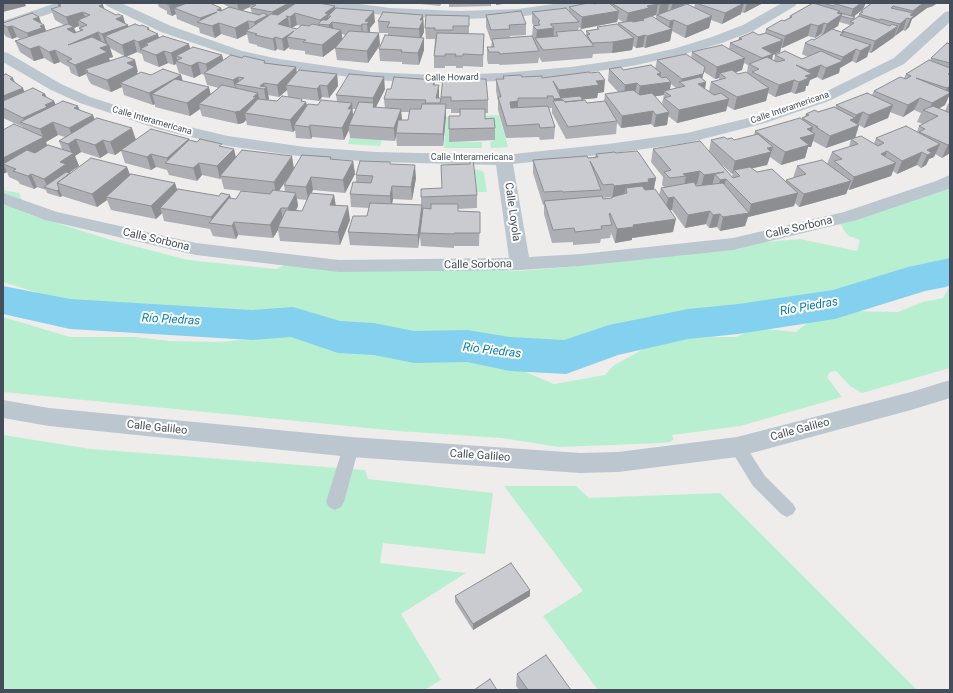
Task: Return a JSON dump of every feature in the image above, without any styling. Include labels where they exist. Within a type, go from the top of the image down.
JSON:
[{"type":"street","points":[[3,25],[69,3]]},
{"type":"street","name":"Calle Howard","points":[[111,3],[166,30],[238,54],[279,63],[370,76],[436,79],[503,77],[571,71],[632,62],[676,52],[717,40],[748,28],[791,3]]},
{"type":"street","points":[[324,3],[390,12],[453,15],[518,13],[588,3]]},
{"type":"street","name":"Calle Interamericana","points":[[3,56],[56,87],[92,102],[164,126],[228,140],[305,152],[368,156],[504,160],[608,149],[687,138],[759,120],[824,98],[899,61],[950,15]]},
{"type":"street","name":"Calle Loyola","points":[[504,160],[520,264]]},
{"type":"street","name":"Calle Sorbona","points":[[3,198],[52,216],[196,250],[339,266],[520,264],[581,260],[733,244],[850,216],[950,180]]},
{"type":"street","name":"Calle Galileo","points":[[3,409],[49,417],[351,446],[580,463],[618,462],[659,458],[737,447],[911,401],[950,388]]},
{"type":"lane","points":[[335,502],[351,446]]},
{"type":"lane","points":[[737,447],[759,481],[787,509]]},
{"type":"green space","points":[[499,115],[508,147],[491,148],[490,142],[495,140],[449,142],[482,142],[482,148],[444,148],[446,117]]},
{"type":"green space","points":[[350,138],[382,140],[380,146],[348,144]]},
{"type":"green space","points":[[475,169],[482,171],[484,174],[487,192],[475,192],[441,170]]},
{"type":"green space","points":[[950,182],[950,278],[914,286],[881,303],[865,305],[816,301],[798,305],[757,310],[675,316],[663,324],[651,328],[628,324],[606,327],[566,340],[514,348],[474,341],[427,339],[415,342],[403,335],[380,327],[340,326],[295,316],[286,325],[262,326],[250,316],[191,308],[162,306],[142,309],[119,305],[48,298],[39,293],[3,282],[3,190],[19,193],[28,214],[111,240],[188,260],[276,269],[300,258],[520,271],[601,264],[754,243],[800,239],[857,251],[860,240],[849,236],[840,223]]},
{"type":"green space","points":[[950,288],[950,368],[862,393],[850,386],[836,371],[830,372],[827,377],[842,397],[740,426],[672,435],[674,439],[670,442],[663,443],[559,447],[502,438],[398,431],[3,392],[3,317],[70,337],[134,337],[170,341],[219,342],[252,339],[260,331],[279,329],[297,333],[328,350],[403,357],[487,361],[523,371],[554,384],[605,375],[613,366],[668,335],[700,333],[718,337],[736,337],[755,328],[796,332],[815,317],[830,313],[849,311],[898,312],[923,302],[943,298]]},
{"type":"green space","points":[[3,435],[91,449],[365,470],[368,479],[493,493],[485,554],[383,543],[380,563],[466,573],[401,614],[441,680],[424,690],[3,690]]},
{"type":"green space","points":[[504,486],[576,486],[589,498],[720,493],[917,690],[598,690],[543,616],[583,591]]},
{"type":"building","points":[[63,3],[99,3],[103,5],[99,6],[116,15],[118,14],[123,16],[116,19],[128,25],[102,34],[98,32],[68,45],[92,37],[109,45],[100,48],[107,52],[75,65],[67,61],[72,59],[55,50],[49,52],[39,46],[30,49],[15,41],[68,24],[74,27],[67,29],[74,33],[83,30],[79,28],[87,25],[78,20],[90,15],[83,12],[66,17],[51,9],[61,6],[58,5]]},
{"type":"building","points":[[187,3],[210,3],[221,8],[217,10],[221,11],[229,7],[259,15],[263,13],[268,15],[254,22],[248,21],[235,28],[219,23],[212,26],[197,22],[217,12],[200,18],[174,8]]},
{"type":"building","points":[[289,3],[272,12],[251,8],[256,5],[250,4]]},
{"type":"building","points":[[296,3],[319,3],[335,6],[325,13],[328,14],[320,20],[295,13],[290,17],[286,16],[288,17],[278,24],[297,29],[302,25],[309,26],[312,24],[341,30],[322,45],[303,42],[306,40],[287,37],[294,31],[282,39],[275,37],[273,39],[255,35],[257,34],[246,31],[271,14],[278,15]]},
{"type":"building","points":[[588,3],[609,3],[619,11],[582,17],[569,7]]},
{"type":"building","points":[[611,3],[667,3],[647,6],[649,8],[628,13]]},
{"type":"building","points":[[696,3],[744,3],[725,13]]},
{"type":"building","points":[[813,3],[840,11],[837,13],[842,14],[827,24],[824,23],[818,26],[811,24],[785,36],[766,29],[782,20],[784,21],[792,17],[790,16]]},
{"type":"building","points":[[823,3],[861,3],[853,9],[836,4],[833,6]]},
{"type":"building","points":[[872,3],[923,3],[913,11],[893,6],[891,8],[913,13],[910,15],[914,16],[910,19],[907,18],[900,24],[859,14]]},
{"type":"building","points":[[687,4],[712,16],[687,26],[657,15]]},
{"type":"building","points":[[336,8],[374,11],[365,21],[369,22],[367,24],[362,24],[361,26],[332,22],[329,25],[318,24],[322,20],[327,20],[331,16],[328,16]]},
{"type":"building","points":[[566,8],[579,22],[550,24],[554,28],[537,30],[533,26],[540,25],[538,22],[540,21],[532,12]]},
{"type":"building","points":[[521,11],[526,24],[509,25],[510,29],[491,30],[486,15]]},
{"type":"building","points":[[383,12],[423,15],[420,20],[423,20],[419,29],[387,27],[390,22],[378,21]]},
{"type":"building","points":[[32,13],[39,17],[33,19],[44,25],[40,26],[42,28],[27,33],[12,26],[7,27],[3,25],[3,23]]},
{"type":"building","points":[[841,13],[855,17],[852,19],[841,16]]},
{"type":"building","points":[[426,15],[469,16],[469,26],[453,26],[453,30],[435,30],[435,28],[425,28]]},
{"type":"building","points":[[652,16],[672,29],[638,37],[618,23],[644,20],[642,19]]},
{"type":"building","points":[[859,16],[890,26],[892,24],[898,26],[875,41],[842,31],[854,23],[850,22]]},
{"type":"building","points":[[135,24],[149,28],[147,29],[158,34],[138,42],[134,40],[122,45],[105,36]]},
{"type":"building","points":[[617,24],[634,38],[613,42],[592,43],[587,35],[590,34],[586,31],[599,29],[597,27]]},
{"type":"building","points":[[832,29],[844,33],[840,35],[871,45],[860,51],[856,49],[843,57],[805,43],[812,39],[814,40]]},
{"type":"building","points":[[581,30],[594,46],[543,50],[535,38],[558,36],[556,32]]},
{"type":"building","points":[[349,31],[379,33],[367,51],[335,48]]},
{"type":"building","points":[[753,32],[759,35],[766,33],[783,40],[762,48],[773,54],[762,58],[730,43],[742,39],[739,38]]},
{"type":"building","points":[[437,33],[484,34],[483,55],[463,54],[463,56],[455,56],[456,54],[445,54],[445,56],[434,56]]},
{"type":"building","points":[[385,35],[424,38],[418,53],[401,52],[402,50],[379,49]]},
{"type":"building","points":[[163,36],[189,44],[171,53],[164,51],[156,55],[140,49],[148,45],[145,44]]},
{"type":"building","points":[[532,36],[539,51],[500,54],[499,52],[489,52],[487,47],[494,47],[492,39]]},
{"type":"building","points":[[947,43],[950,44],[950,63],[931,58]]},
{"type":"building","points":[[722,45],[745,58],[717,67],[692,52],[708,48]]},
{"type":"building","points":[[193,47],[222,55],[206,64],[198,62],[191,66],[176,61],[182,58],[176,56]]},
{"type":"building","points":[[785,51],[802,59],[821,51],[843,61],[826,68],[821,65],[808,70],[796,65],[812,74],[805,76],[809,78],[799,82],[794,80],[779,85],[752,72],[759,69],[749,64],[767,57],[777,62],[785,60],[775,55]]},
{"type":"building","points":[[686,54],[705,67],[703,74],[682,79],[657,60]]},
{"type":"building","points":[[231,55],[242,58],[244,56],[265,61],[264,63],[296,67],[277,85],[264,83],[260,86],[267,87],[264,89],[235,84],[244,78],[238,77],[233,80],[204,73]]},
{"type":"building","points":[[125,56],[135,60],[127,63],[135,67],[107,80],[86,72],[88,71],[85,69]]},
{"type":"building","points":[[929,60],[950,68],[950,73],[948,74],[950,75],[950,86],[947,88],[916,78],[950,93],[932,103],[920,98],[908,105],[874,91],[900,77],[906,79],[911,76],[906,74]]},
{"type":"building","points":[[651,65],[661,73],[657,74],[662,78],[666,77],[671,82],[640,86],[637,83],[625,85],[609,69],[621,67],[623,70]]},
{"type":"building","points":[[163,69],[181,75],[149,93],[120,83],[141,72],[151,75]]},
{"type":"building","points":[[299,70],[337,74],[327,86],[320,85],[317,89],[286,85]]},
{"type":"building","points":[[732,70],[738,74],[746,72],[769,88],[737,97],[711,82],[726,78],[720,73]]},
{"type":"building","points":[[599,72],[605,80],[596,81],[599,85],[559,90],[553,81],[561,98],[554,99],[553,96],[547,96],[548,98],[518,98],[518,101],[510,102],[511,108],[548,106],[555,127],[540,128],[539,124],[507,126],[498,97],[501,97],[496,79],[504,79],[503,76],[542,76],[542,78]]},
{"type":"building","points":[[6,74],[13,78],[10,79],[23,88],[3,96],[3,75]]},
{"type":"building","points":[[349,74],[384,77],[373,98],[336,95]]},
{"type":"building","points":[[394,77],[435,80],[433,85],[439,85],[436,98],[441,98],[440,103],[425,103],[426,100],[384,99],[387,89],[391,89]]},
{"type":"building","points":[[443,77],[453,77],[453,79],[486,79],[488,100],[451,101],[451,97],[441,97]]},
{"type":"building","points":[[700,77],[706,82],[698,84],[714,95],[721,93],[729,99],[679,110],[664,98],[671,96],[664,91],[685,86],[679,82]]},
{"type":"building","points":[[175,79],[209,87],[187,103],[152,94]]},
{"type":"building","points":[[222,85],[258,93],[253,97],[256,97],[240,111],[235,112],[199,104]]},
{"type":"building","points":[[33,88],[45,94],[42,95],[54,101],[45,105],[47,107],[23,118],[3,108],[3,101]]},
{"type":"building","points":[[633,90],[640,95],[652,93],[669,112],[656,115],[653,111],[622,116],[605,94]]},
{"type":"building","points":[[867,93],[893,105],[869,115],[863,112],[856,115],[836,105]]},
{"type":"building","points":[[282,96],[302,99],[301,101],[306,102],[290,120],[245,113],[258,99],[277,101]]},
{"type":"building","points":[[580,96],[583,100],[565,102],[561,100],[561,98]]},
{"type":"building","points":[[321,100],[352,103],[348,109],[352,109],[342,128],[294,125],[308,104],[318,105]]},
{"type":"building","points":[[563,100],[565,102],[585,100],[587,103],[605,101],[617,121],[568,127],[553,101]]},
{"type":"building","points":[[63,101],[78,106],[74,108],[93,115],[69,128],[53,122],[40,129],[20,122]]},
{"type":"building","points":[[359,102],[374,103],[373,107],[401,109],[394,128],[349,125]]},
{"type":"building","points":[[422,104],[446,104],[443,134],[396,133],[398,120],[408,120],[410,109],[421,109]]},
{"type":"building","points":[[933,106],[950,113],[950,144],[948,145],[919,132],[925,129],[919,126],[938,116],[923,110]]},
{"type":"building","points":[[834,107],[855,118],[850,120],[859,125],[830,136],[802,118],[809,115],[806,114],[815,110],[818,112]]},
{"type":"building","points":[[460,109],[485,109],[485,119],[494,118],[495,128],[449,129],[449,116],[460,116]]},
{"type":"building","points":[[97,118],[132,128],[110,142],[103,140],[95,145],[76,139],[68,144],[59,141]]},
{"type":"building","points":[[800,118],[813,127],[807,129],[815,134],[800,138],[809,145],[785,152],[755,131]]},
{"type":"building","points":[[14,124],[44,137],[3,158],[3,130]]},
{"type":"building","points":[[906,126],[940,144],[927,150],[932,153],[927,155],[922,152],[902,161],[887,151],[881,154],[896,163],[854,177],[834,161],[842,159],[832,152],[858,144],[851,139],[861,136],[878,146],[884,143],[876,138]]},
{"type":"building","points":[[151,129],[189,139],[167,158],[151,154],[147,157],[121,150]]},
{"type":"building","points":[[758,134],[773,147],[767,148],[771,152],[735,161],[711,140],[724,137],[727,139],[732,138],[734,140]]},
{"type":"building","points":[[200,139],[222,144],[219,146],[234,149],[217,166],[199,163],[193,168],[165,163],[189,140],[197,142]]},
{"type":"building","points":[[700,141],[733,178],[740,176],[734,170],[750,167],[757,172],[772,169],[798,193],[751,204],[726,179],[720,180],[715,174],[724,172],[704,175],[700,171],[683,174],[686,176],[670,178],[664,172],[671,170],[653,149]]},
{"type":"building","points":[[48,145],[74,153],[60,162],[66,164],[44,179],[31,174],[28,176],[13,171],[16,169],[3,164],[27,150],[35,153]]},
{"type":"building","points":[[242,150],[292,156],[274,182],[220,176]]},
{"type":"building","points":[[637,151],[656,178],[648,179],[649,182],[614,186],[613,184],[603,185],[590,161],[601,190],[544,192],[533,160],[587,156],[588,158],[598,157],[596,154]]},
{"type":"building","points":[[302,155],[331,157],[330,159],[353,161],[343,180],[311,177],[306,187],[284,185]]},
{"type":"building","points":[[91,158],[127,167],[92,194],[57,183]]},
{"type":"building","points":[[470,158],[473,158],[477,195],[421,197],[421,189],[442,188],[441,165],[470,164]]},
{"type":"building","points":[[822,160],[851,181],[804,194],[786,180],[806,174],[797,166]]},
{"type":"building","points":[[360,161],[415,165],[411,187],[392,186],[390,196],[350,194],[353,182],[371,183],[373,176],[356,175]]},
{"type":"building","points":[[66,172],[70,173],[57,183],[59,189],[57,191],[44,187]]},
{"type":"building","points":[[131,174],[175,183],[151,206],[106,197]]},
{"type":"building","points":[[694,182],[696,186],[723,183],[749,213],[723,217],[720,214],[713,215],[710,211],[688,215],[674,197],[668,198],[661,188]]},
{"type":"building","points":[[642,186],[645,190],[655,189],[676,219],[633,225],[634,227],[617,229],[610,213],[612,225],[601,226],[602,229],[575,232],[574,228],[553,230],[544,201],[602,196],[603,199],[612,198],[627,193],[626,188]]},
{"type":"building","points":[[178,189],[219,196],[221,193],[230,195],[211,217],[160,208]]},
{"type":"building","points":[[273,190],[296,193],[288,208],[281,208],[270,225],[234,222],[232,226],[209,223],[229,198],[236,199],[241,191],[270,194]]},
{"type":"building","points":[[310,193],[334,195],[330,205],[348,206],[338,232],[278,227],[286,210],[302,211]]},
{"type":"building","points":[[370,203],[422,205],[418,235],[348,232],[353,216],[367,216]]},
{"type":"building","points":[[431,204],[458,204],[458,211],[480,212],[480,233],[420,233],[423,208],[431,209]]},
{"type":"building","points":[[511,563],[530,590],[473,624],[455,596]]},
{"type":"building","points":[[546,655],[571,690],[528,690],[517,674]]},
{"type":"building","points":[[490,679],[497,690],[474,690]]},
{"type":"waterway","name":"Río Piedras","points":[[3,300],[70,314],[252,325],[293,322],[338,337],[374,339],[414,347],[467,346],[510,354],[566,357],[609,341],[688,324],[738,319],[835,304],[923,277],[931,277],[950,271]]}]
